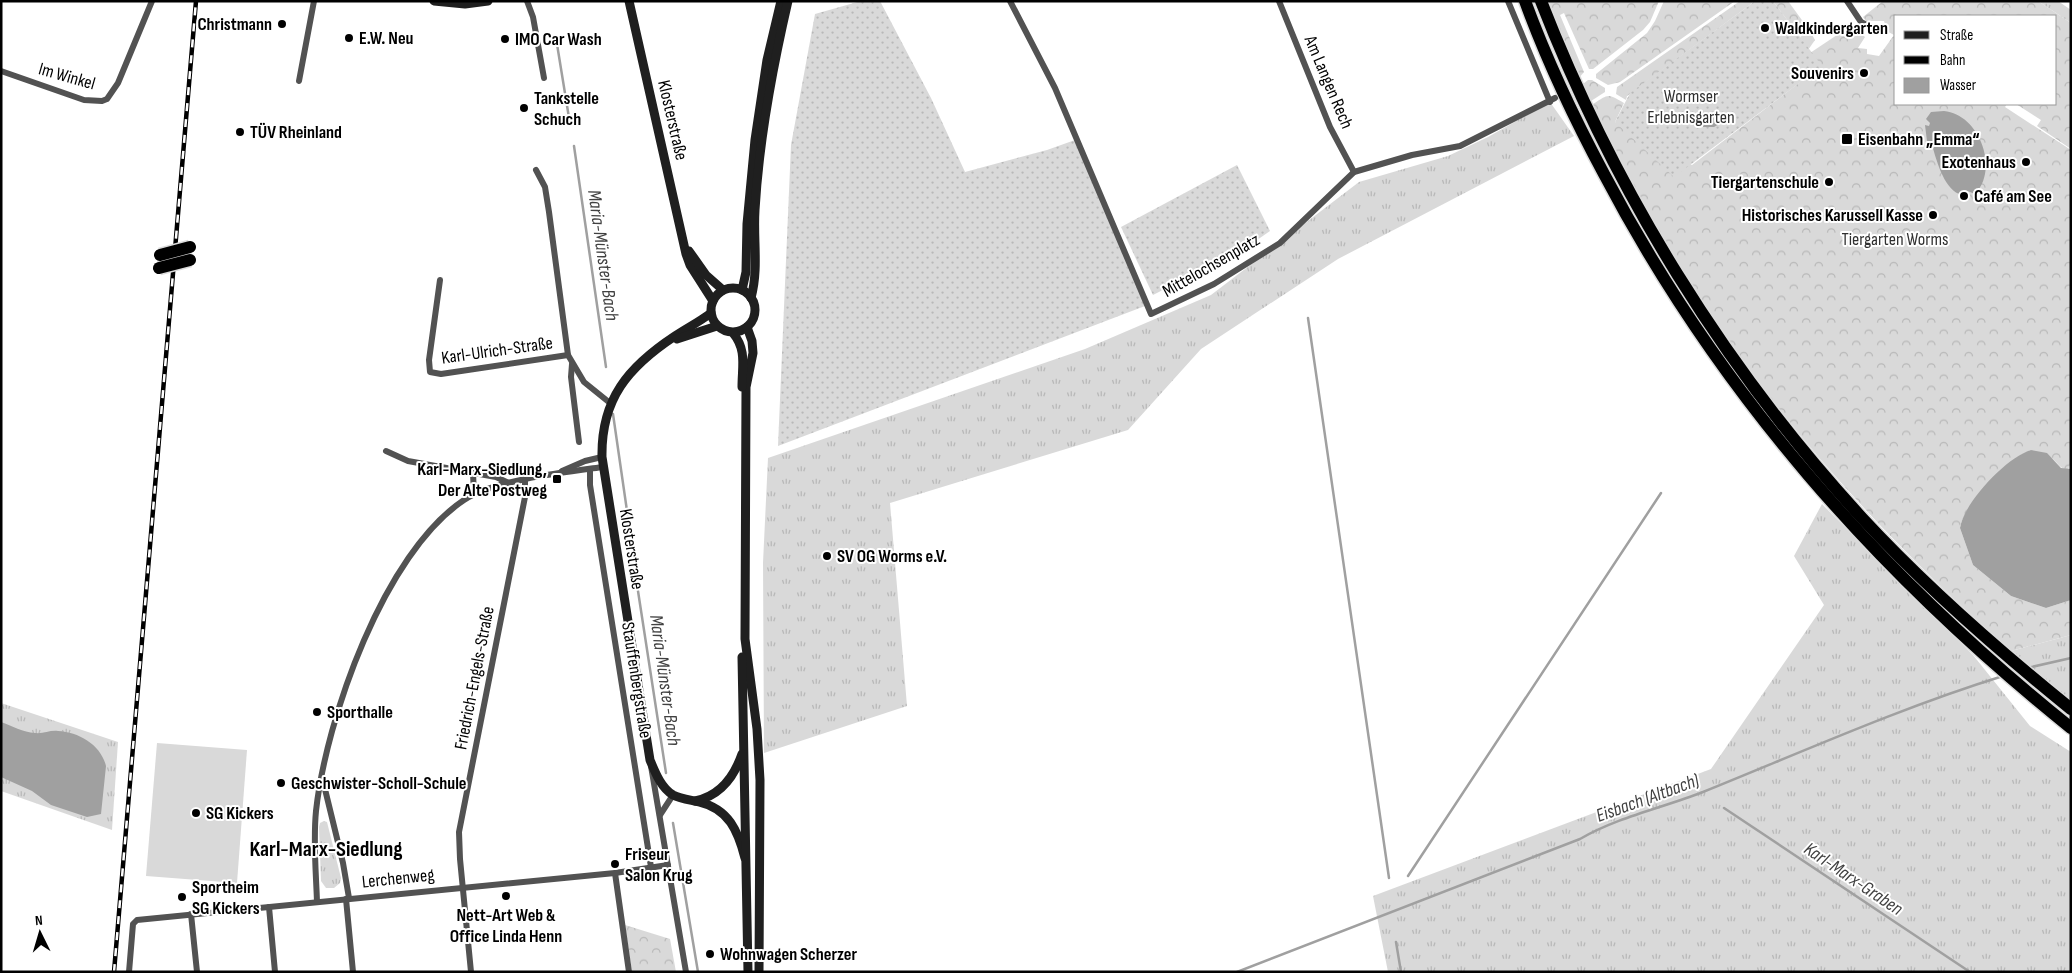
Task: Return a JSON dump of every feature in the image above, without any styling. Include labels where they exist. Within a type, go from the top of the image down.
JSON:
[{"type":"highway","points":[[1525,1],[1556,75],[1589,146],[1629,221],[1684,312],[1767,428],[1799,467],[1889,564],[1997,666],[2071,728]]},
{"type":"highway","points":[[1541,1],[1567,67],[1620,176],[1674,270],[1712,329],[1822,472],[1864,519],[1942,598],[2033,679],[2071,709]]},
{"type":"highway","points":[[159,268],[190,254],[160,255]]},
{"type":"main road","points":[[434,1],[465,4],[488,1]]},
{"type":"main road","points":[[742,290],[746,272],[747,224],[759,113],[767,60],[781,1]]},
{"type":"main road","points":[[751,298],[756,276],[755,209],[761,142],[774,59],[788,1]]},
{"type":"main road","name":"Klosterstraße","points":[[629,4],[682,238],[690,265],[713,300]]},
{"type":"main road","name":"Klosterstraße","points":[[682,238],[699,266],[722,290]]},
{"type":"main road","points":[[733,333],[748,327],[755,314],[755,305],[751,298],[742,290],[734,288],[722,290],[713,300],[711,313],[717,326],[733,333],[740,342],[743,354],[744,747],[748,972]]},
{"type":"main road","name":"Klosterstraße","points":[[672,795],[659,780],[650,760],[603,467],[602,433],[610,403],[631,371],[664,343],[711,313]]},
{"type":"main road","name":"Klosterstraße","points":[[664,343],[717,326]]},
{"type":"main road","points":[[748,327],[753,353],[746,387],[743,558],[745,639],[757,729],[760,780],[759,972]]},
{"type":"main road","points":[[694,801],[710,797],[726,784],[735,771],[744,747]]},
{"type":"main road","points":[[672,795],[713,806],[730,819],[740,838],[746,858]]},
{"type":"street","name":"Im Winkel","points":[[1,70],[84,100],[102,101],[114,92],[152,1]]},
{"type":"street","points":[[299,81],[314,1]]},
{"type":"street","points":[[527,1],[533,17],[544,78]]},
{"type":"street","name":"Mittelochsenplatz","points":[[1010,1],[1055,88],[1151,314],[1214,284],[1280,243],[1354,172],[1412,155],[1460,146],[1553,100],[1508,1]]},
{"type":"street","name":"Am Langen Rech","points":[[1279,1],[1330,128],[1354,172]]},
{"type":"street","points":[[1847,1],[1861,22],[1878,31]]},
{"type":"street","points":[[536,170],[544,187],[550,212],[568,355],[587,385],[610,403]]},
{"type":"street","name":"Karl-Ulrich-Straße","points":[[440,280],[429,360],[430,372],[441,374],[568,355]]},
{"type":"street","points":[[572,364],[571,377],[579,442]]},
{"type":"street","points":[[386,451],[408,461],[496,477],[510,483]]},
{"type":"street","points":[[556,474],[582,462],[602,457]]},
{"type":"street","points":[[317,902],[315,828],[322,778],[341,705],[374,621],[416,547],[433,526],[451,509],[474,494],[510,483],[603,467]]},
{"type":"street","name":"Stauffenbergstraße","points":[[590,469],[590,485],[652,867]]},
{"type":"street","points":[[473,473],[474,494]]},
{"type":"street","name":"Friedrich-Engels-Straße","points":[[471,972],[462,886],[459,832],[525,497],[525,480]]},
{"type":"street","name":"Klosterstraße","points":[[650,760],[686,972]]},
{"type":"street","points":[[322,778],[343,863],[354,972]]},
{"type":"street","points":[[660,816],[672,795]]},
{"type":"street","name":"Lerchenweg","points":[[129,972],[133,924],[138,920],[462,886],[615,873],[668,865]]},
{"type":"street","points":[[615,873],[629,972]]},
{"type":"street","points":[[269,907],[275,972]]},
{"type":"street","points":[[191,914],[197,972]]},
{"type":"green space","points":[[861,1],[880,1],[931,98],[965,172],[1047,150],[1075,140],[1145,306],[778,446],[791,145],[815,14]]},
{"type":"green space","points":[[1546,1],[1659,1],[1650,22],[1643,30],[1593,69],[1589,69],[1564,13],[1560,15],[1584,72],[1578,79]]},
{"type":"green space","points":[[1664,1],[1735,1],[1620,82],[1608,85],[1596,78],[1596,74],[1647,33]]},
{"type":"green space","points":[[1740,1],[1755,1],[1627,96],[1626,100],[1616,94],[1617,87]]},
{"type":"green space","name":"Wormser Erlebnisgarten","points":[[1755,1],[1773,1],[1822,66],[1674,177],[1615,122],[1630,93]]},
{"type":"green space","points":[[1773,1],[1788,1],[1807,27],[1797,33]]},
{"type":"green space","points":[[1883,1],[2038,1],[2071,23],[2071,149],[2037,126],[2041,120],[2018,105],[2057,105],[2057,15],[1894,15],[1894,35],[1881,28],[1885,24],[1884,21],[1866,21],[1863,17]]},
{"type":"green space","points":[[2038,1],[2058,1],[2071,10],[2071,23]]},
{"type":"green space","name":"Tiergarten Worms","points":[[1852,25],[1865,37],[1858,48],[1867,49],[1867,54],[1879,56],[1894,35],[1894,105],[2006,105],[2005,107],[2071,150],[2071,461],[2068,470],[2051,458],[2031,450],[2022,454],[2000,472],[1978,495],[1969,507],[1960,528],[1973,565],[2011,596],[2046,608],[2071,600],[2071,635],[2011,651],[1912,558],[1865,509],[1820,459],[1777,406],[1699,296],[1631,184],[1593,104],[1608,96],[1624,103],[1615,122],[1692,165],[1821,66],[1810,53]]},
{"type":"green space","points":[[1810,31],[1815,40],[1808,50],[1800,37]]},
{"type":"green space","points":[[1588,80],[1592,80],[1605,88],[1605,92],[1591,101],[1583,84]]},
{"type":"green space","points":[[1550,102],[1574,136],[1338,259],[1201,349],[1128,430],[890,503],[907,706],[764,753],[763,563],[768,458],[1085,349],[1211,295],[1359,182],[1448,156],[1488,137]]},
{"type":"green space","points":[[1237,165],[1270,231],[1247,247],[1153,295],[1121,227]]},
{"type":"green space","points":[[1822,504],[1973,655],[2030,726],[2071,752],[2071,972],[1388,972],[1373,896],[1711,769],[1824,605],[1794,556]]},
{"type":"green space","points":[[2071,635],[2071,701],[2011,651]]},
{"type":"green space","points":[[1,703],[118,742],[112,830],[1,791]]},
{"type":"green space","name":"SG Kickers","points":[[157,743],[247,750],[237,883],[146,876]]},
{"type":"green space","points":[[327,822],[341,878],[340,883],[334,888],[326,888],[321,881],[319,827],[320,823]]},
{"type":"green space","points":[[625,925],[670,939],[676,972],[632,972]]},
{"type":"water","points":[[1944,111],[1956,114],[1967,122],[1976,132],[1982,144],[1986,171],[1982,183],[1975,194],[1965,190],[1959,194],[1953,190],[1944,179],[1931,141],[1927,141],[1925,125],[1929,126],[1930,123],[1926,119],[1931,112]]},
{"type":"water","points":[[1711,115],[1721,116],[1721,123],[1714,127],[1703,127],[1703,119]]},
{"type":"water","points":[[2031,450],[2047,453],[2061,468],[2071,469],[2071,600],[2046,608],[2011,596],[1973,565],[1960,528],[1969,506],[1988,482],[2010,461]]},
{"type":"water","points":[[1,722],[31,732],[55,731],[74,734],[94,746],[106,766],[101,814],[87,817],[51,805],[32,791],[1,777]]},
{"type":"waterway","name":"Maria-Münster-Bach","points":[[556,38],[570,124]]},
{"type":"waterway","name":"Maria-Münster-Bach","points":[[574,146],[606,367]]},
{"type":"waterway","points":[[1308,318],[1389,878]]},
{"type":"waterway","name":"Maria-Münster-Bach","points":[[613,414],[637,580]]},
{"type":"waterway","points":[[1408,876],[1661,493]]},
{"type":"waterway","name":"Maria-Münster-Bach","points":[[638,591],[666,773]]},
{"type":"waterway","name":"Eisbach (Altbach)","points":[[2027,668],[2071,658]]},
{"type":"waterway","name":"Eisbach (Altbach)","points":[[1237,972],[1580,839],[1609,825],[1688,798],[1889,716],[2003,676]]},
{"type":"waterway","name":"Karl-Marx-Graben","points":[[1724,808],[1970,972]]},
{"type":"waterway","name":"Maria-Münster-Bach","points":[[673,823],[698,972]]},
{"type":"waterway","points":[[1396,942],[1401,972]]},
{"type":"railway","points":[[114,972],[196,1]]},
{"type":"place","name":"Christmann","points":[[282,24]]},
{"type":"place","name":"Waldkindergarten","points":[[1765,28]]},
{"type":"place","name":"E.W. Neu","points":[[349,38]]},
{"type":"place","name":"IMO Car Wash","points":[[505,39]]},
{"type":"place","name":"Souvenirs","points":[[1864,73]]},
{"type":"place","name":"Tankstelle Schuch","points":[[524,108]]},
{"type":"place","name":"TÜV Rheinland","points":[[240,132]]},
{"type":"place","name":"Eisenbahn „Emma“","points":[[1847,139]]},
{"type":"place","name":"Exotenhaus","points":[[2026,162]]},
{"type":"place","name":"Tiergartenschule","points":[[1829,182]]},
{"type":"place","name":"Café am See","points":[[1964,196]]},
{"type":"place","name":"Historisches Karussell Kasse","points":[[1933,215]]},
{"type":"place","name":"Karl-Marx-Siedlung, Der Alte Postweg","points":[[557,479]]},
{"type":"place","name":"SV OG Worms e.V.","points":[[827,556]]},
{"type":"place","name":"Sporthalle","points":[[317,712]]},
{"type":"place","name":"Geschwister-Scholl-Schule","points":[[281,783]]},
{"type":"place","name":"SG Kickers","points":[[196,813]]},
{"type":"place","name":"Friseur Salon Krug","points":[[615,864]]},
{"type":"place","name":"Nett-Art Web & Office Linda Henn","points":[[506,896]]},
{"type":"place","name":"Sportheim SG Kickers","points":[[182,897]]},
{"type":"place","name":"Wohnwagen Scherzer","points":[[710,954]]},
{"type":"district","name":"Karl-Marx-Siedlung","points":[[326,848]]}]
